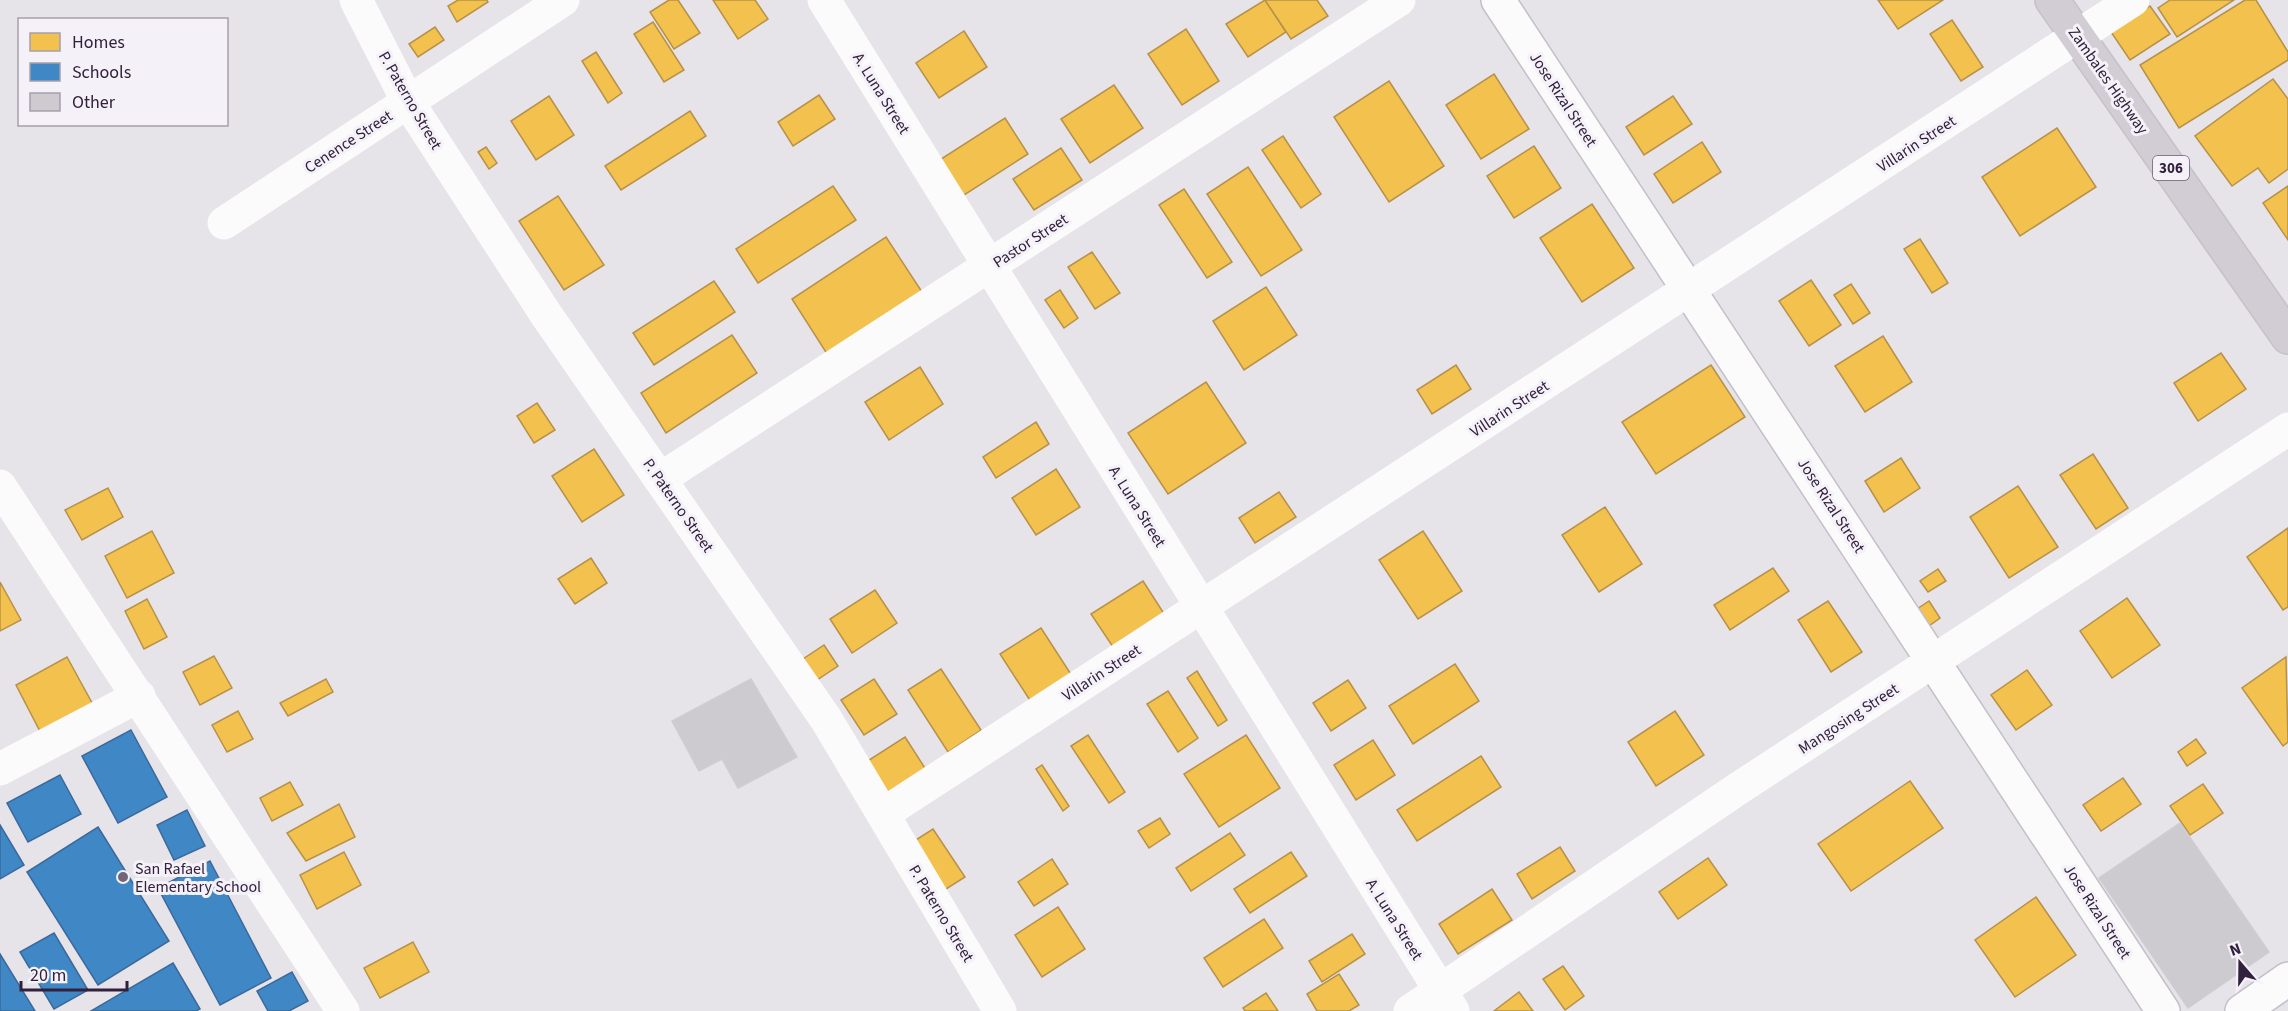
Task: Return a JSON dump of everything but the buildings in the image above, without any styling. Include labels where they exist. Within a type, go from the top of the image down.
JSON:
[{"type":"main road","name":"Zambales Highway","points":[[2052,0],[2288,337]]},
{"type":"street","name":"P. Paterno Street","points":[[356,0],[408,102],[545,313],[826,719],[1000,1011]]},
{"type":"street","name":"Cenence Street","points":[[224,223],[563,0]]},
{"type":"street","name":"A. Luna Street","points":[[824,0],[1446,1001]]},
{"type":"street","name":"Pastor Street","points":[[660,479],[1399,0]]},
{"type":"street","name":"Jose Rizal Street","points":[[1498,0],[2163,1011]]},
{"type":"street","name":"Villarin Street","points":[[883,814],[2133,0]]},
{"type":"street","name":"Mangosing Street","points":[[1410,1011],[1446,1001],[1739,788],[1935,662],[2288,429]]},
{"type":"street","points":[[0,486],[343,1011]]},
{"type":"street","points":[[0,770],[139,696]]},
{"type":"street","points":[[2242,1011],[2288,979]]},
{"type":"place","name":"San Rafael Elementary School","points":[[123,877]]}]
